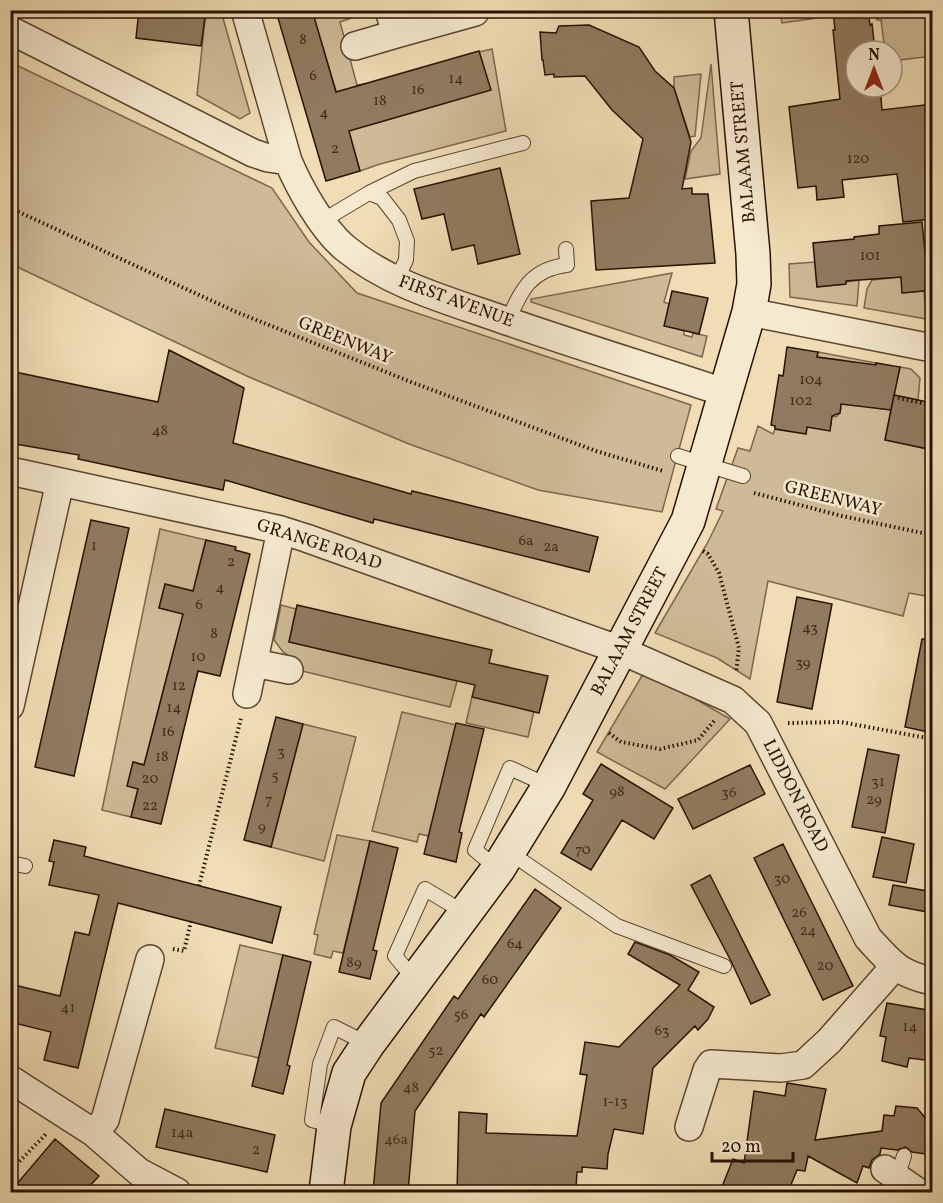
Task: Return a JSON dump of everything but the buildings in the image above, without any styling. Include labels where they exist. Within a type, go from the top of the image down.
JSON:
[{"type":"main road","name":"BALAAM STREET","points":[[326,1192],[334,1126],[349,1073],[503,860],[549,786],[688,521],[692,460],[726,393],[749,312],[754,284],[731,10]]},
{"type":"street","name":"FIRST AVENUE","points":[[245,10],[288,161],[296,180],[322,221],[343,246],[396,281],[508,321],[726,393]]},
{"type":"street","points":[[355,46],[393,22],[475,12]]},
{"type":"street","points":[[10,30],[253,153],[288,161]]},
{"type":"street","points":[[749,312],[933,348]]},
{"type":"street","name":"GRANGE ROAD","points":[[10,471],[281,530],[620,650]]},
{"type":"street","points":[[10,706],[60,482]]},
{"type":"street","points":[[248,694],[281,530]]},
{"type":"street","name":"LIDDON ROAD","points":[[620,650],[733,700],[758,723],[868,938],[894,967],[921,979],[933,981]]},
{"type":"street","points":[[254,663],[289,670]]},
{"type":"street","points":[[94,1133],[105,1120],[157,953]]},
{"type":"street","points":[[689,1127],[711,1064],[781,1068],[804,1065],[829,1041],[894,967]]},
{"type":"street","points":[[10,1079],[94,1133],[138,1182],[177,1192]]},
{"type":"street","points":[[895,1167],[918,1192]]},
{"type":"lane","points":[[322,221],[369,193],[414,171],[523,143]]},
{"type":"lane","points":[[369,193],[382,198],[399,220],[407,241],[406,260],[396,281]]},
{"type":"lane","points":[[508,321],[518,297],[528,282],[542,271],[567,265],[566,249]]},
{"type":"lane","points":[[692,460],[743,476]]},
{"type":"lane","points":[[549,786],[510,768],[475,850],[503,860],[617,926],[724,966]]},
{"type":"lane","points":[[10,863],[25,867]]},
{"type":"lane","points":[[415,980],[395,956],[425,889],[465,913]]},
{"type":"path","name":"GREENWAY","points":[[10,208],[234,311],[411,382],[596,451],[673,474]]},
{"type":"path","points":[[898,398],[933,405]]},
{"type":"path","name":"GREENWAY","points":[[748,491],[842,516],[933,535]]},
{"type":"path","points":[[586,716],[621,742],[660,749],[698,740],[733,700],[739,648],[719,573],[708,554],[698,547]]},
{"type":"path","points":[[199,886],[248,694]]},
{"type":"path","points":[[758,723],[841,722],[933,739]]},
{"type":"path","points":[[157,953],[184,951],[191,921]]},
{"type":"path","points":[[10,1172],[64,1115]]},
{"type":"shaded area","points":[[206,11],[221,11],[250,113],[240,119],[197,95]]},
{"type":"shaded area","points":[[312,11],[359,11],[360,15],[340,22],[357,85],[364,84],[376,123],[490,90],[479,52],[492,49],[506,131],[360,171]]},
{"type":"shaded area","points":[[618,11],[664,11],[665,14],[618,16]]},
{"type":"shaded area","points":[[780,11],[823,11],[824,17],[782,23]]},
{"type":"shaded area","points":[[876,11],[932,11],[932,56],[904,60],[904,39],[883,39],[881,20],[877,20]]},
{"type":"shaded area","points":[[10,62],[272,188],[309,242],[357,293],[691,405],[662,512],[538,490],[409,444],[249,377],[11,264]]},
{"type":"shaded area","points":[[711,64],[720,174],[685,179],[691,151],[701,138]]},
{"type":"shaded area","points":[[701,74],[695,136],[690,137],[674,88],[674,77]]},
{"type":"shaded area","points":[[815,262],[817,287],[859,280],[857,306],[790,297],[789,264]]},
{"type":"shaded area","points":[[672,273],[664,302],[669,304],[684,330],[684,335],[692,337],[693,333],[707,336],[702,357],[531,302],[531,299]]},
{"type":"shaded area","points":[[901,277],[903,293],[924,291],[925,306],[932,306],[932,320],[864,308],[867,289],[872,280]]},
{"type":"shaded area","points":[[818,352],[876,363],[872,383],[882,385],[877,408],[891,410],[885,440],[932,450],[932,597],[909,593],[903,616],[768,581],[750,679],[717,658],[655,633],[708,542],[723,511],[716,509],[738,448],[750,451],[758,426],[773,434],[775,429],[806,434],[807,427],[830,430],[832,416],[836,417],[840,413],[841,408],[838,405],[846,361],[817,357]]},
{"type":"shaded area","points":[[900,367],[911,369],[920,378],[918,400],[894,395]]},
{"type":"shaded area","points":[[160,529],[206,540],[199,567],[213,571],[198,592],[165,585],[159,608],[202,618],[198,671],[196,680],[168,672],[144,765],[134,762],[138,789],[131,817],[102,810]]},
{"type":"shaded area","points":[[281,605],[296,609],[289,642],[457,681],[450,707],[298,670],[300,663],[283,652],[274,640]]},
{"type":"shaded area","points":[[643,674],[692,697],[730,719],[665,789],[597,752]]},
{"type":"shaded area","points":[[472,697],[534,711],[528,737],[466,723]]},
{"type":"shaded area","points":[[402,712],[456,725],[429,836],[419,834],[417,842],[372,831]]},
{"type":"shaded area","points":[[303,724],[356,737],[324,861],[271,847]]},
{"type":"shaded area","points":[[337,835],[370,841],[343,953],[333,951],[331,958],[314,954],[318,935],[314,934]]},
{"type":"shaded area","points":[[240,945],[283,955],[259,1058],[215,1048]]}]
